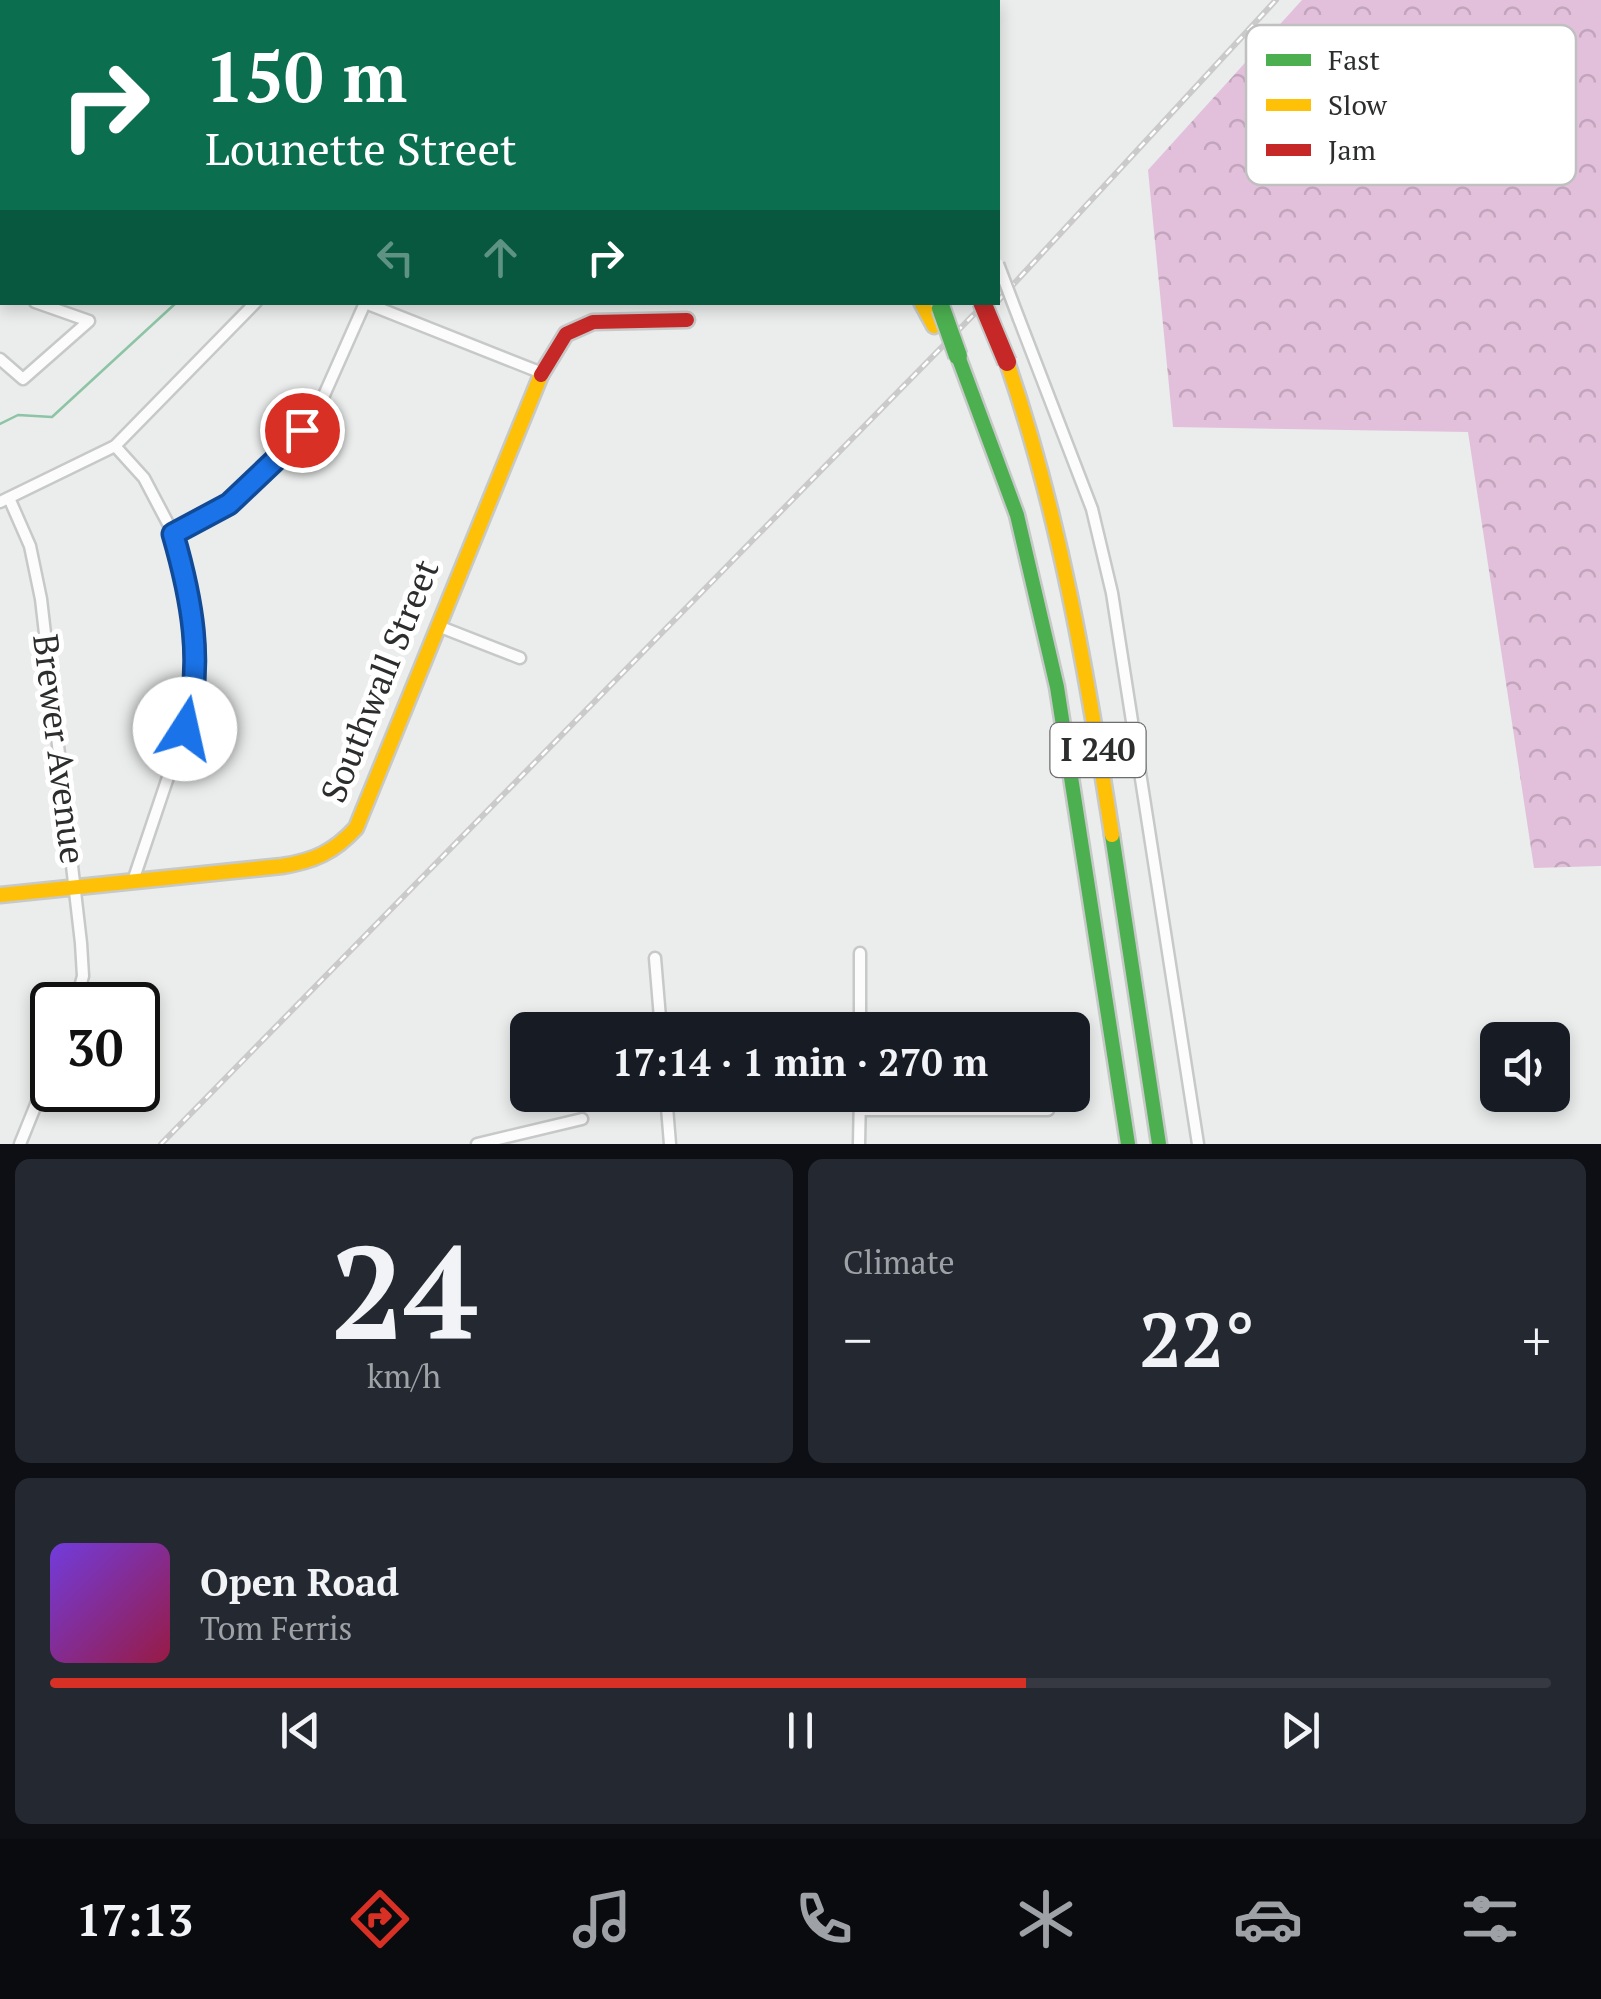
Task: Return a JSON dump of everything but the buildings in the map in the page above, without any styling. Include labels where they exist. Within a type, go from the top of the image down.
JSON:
[{"type":"main road","name":"I 240","points":[[983,305],[1029,421],[1061,536],[1091,702],[1159,1144]]},
{"type":"main road","name":"I 240","points":[[938,312],[1016,515],[1057,686],[1128,1144]]},
{"type":"main road","name":"Southwall Street","points":[[0,894],[282,866],[317,860],[339,848],[356,828],[542,372],[566,334],[593,322],[686,320]]},
{"type":"street","points":[[1000,269],[1092,510],[1112,593],[1198,1144]]},
{"type":"street","points":[[0,359],[24,379],[89,320],[44,305]]},
{"type":"street","points":[[5,500],[115,446],[253,305]]},
{"type":"street","points":[[173,534],[229,504],[288,448],[317,411],[363,305]]},
{"type":"street","points":[[369,305],[542,372]]},
{"type":"street","points":[[115,446],[144,478],[173,534],[189,589],[194,637],[193,703],[132,882]]},
{"type":"street","name":"Brewer Avenue","points":[[5,500],[30,546],[41,599],[77,888],[81,982]]},
{"type":"street","points":[[438,626],[520,658]]},
{"type":"street","points":[[860,952],[860,1012]]},
{"type":"street","points":[[655,958],[660,1012]]},
{"type":"street","points":[[20,1144],[33,1112]]},
{"type":"street","points":[[667,1112],[670,1144]]},
{"type":"street","points":[[860,1112],[860,1144]]},
{"type":"street","points":[[477,1144],[514,1139],[582,1119]]},
{"type":"green space","points":[[1302,0],[1601,0],[1601,866],[1534,868],[1468,432],[1173,427],[1148,170],[1246,62],[1246,185],[1576,185],[1576,25],[1279,25]]},
{"type":"waterway","points":[[0,424],[18,415],[52,417],[174,305]]},
{"type":"railway","points":[[1253,25],[1276,0]]},
{"type":"railway","points":[[1000,299],[1246,32]]},
{"type":"railway","points":[[161,1144],[983,305]]},
{"type":"traffic: fast","points":[[941,308],[958,356]]},
{"type":"traffic: fast","points":[[958,356],[1017,515],[1057,687],[1128,1144]]},
{"type":"traffic: fast","points":[[1112,835],[1159,1144]]},
{"type":"traffic: slow","points":[[923,305],[934,326]]},
{"type":"traffic: slow","points":[[1007,362],[1057,537],[1112,835]]},
{"type":"traffic: slow","points":[[0,895],[282,866],[323,854],[348,836],[356,828],[541,375]]},
{"type":"traffic: jam","points":[[983,305],[1007,362]]},
{"type":"traffic: jam","points":[[541,375],[566,334],[593,322],[687,320]]},
{"type":"route","points":[[185,729],[193,703],[194,637],[189,589],[173,534],[229,504],[302,430]]}]
